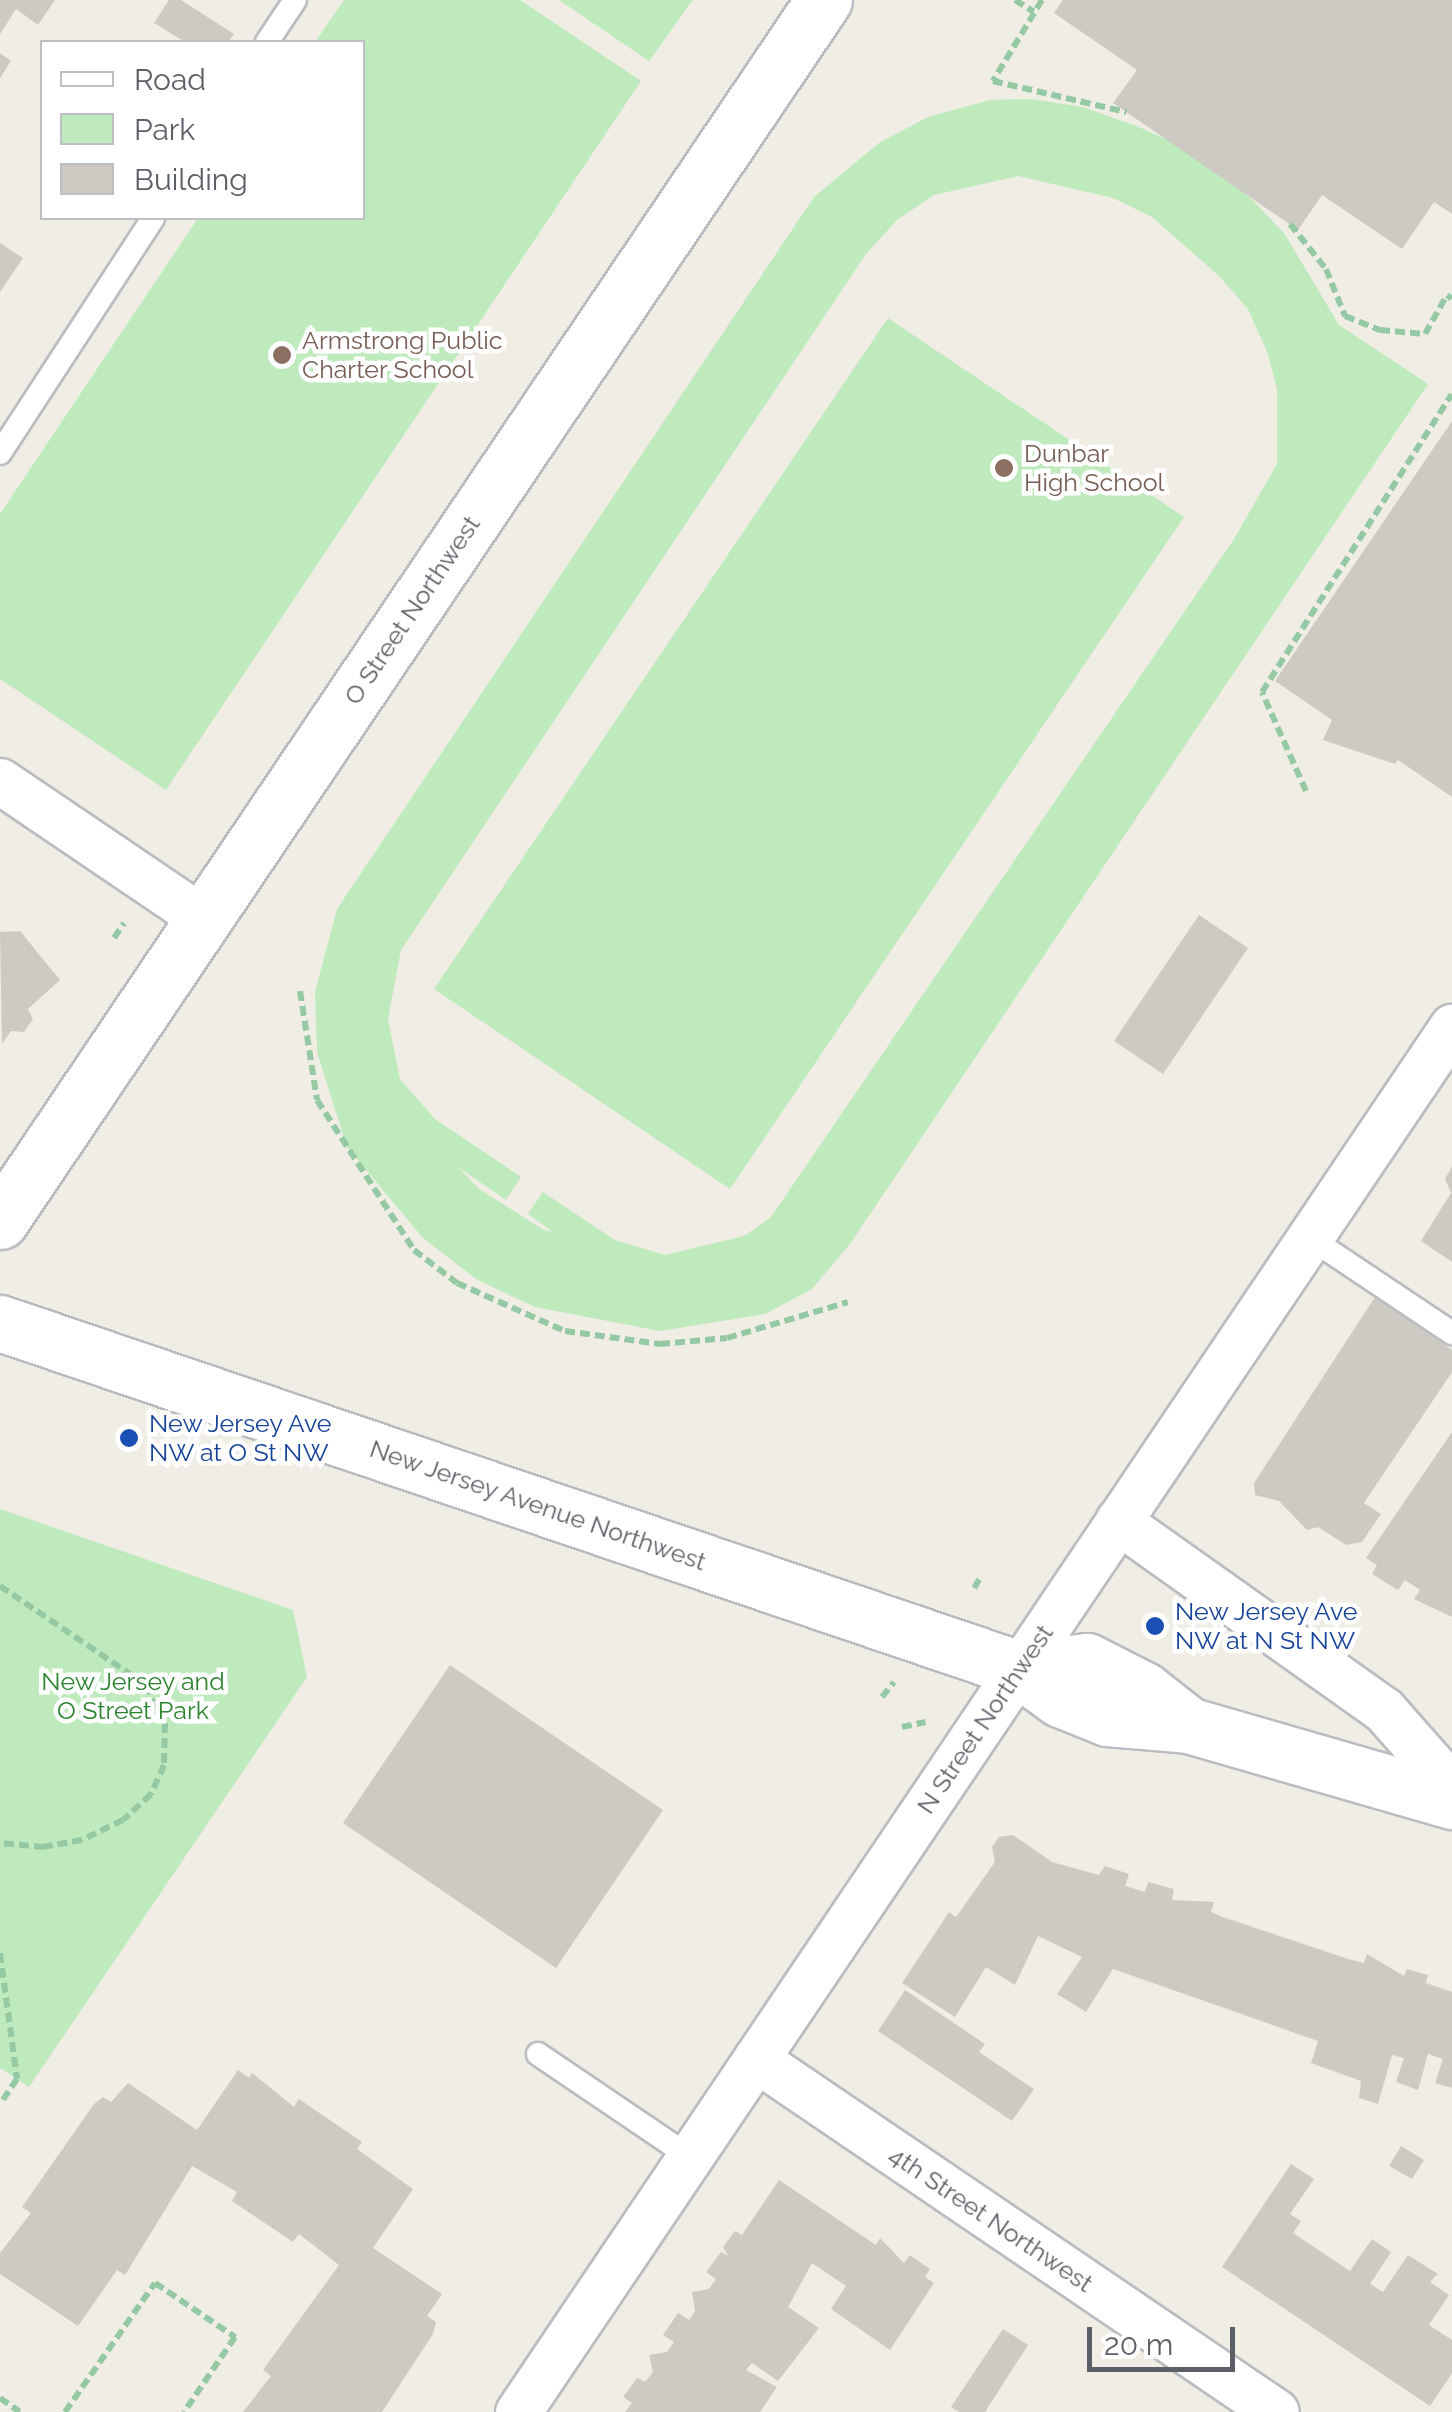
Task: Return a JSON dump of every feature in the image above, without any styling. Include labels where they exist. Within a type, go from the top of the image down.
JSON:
[{"type":"street","name":"O Street Northwest","points":[[0,1221],[824,0]]},
{"type":"street","points":[[0,781],[204,918]]},
{"type":"street","name":"N Street Northwest","points":[[518,2412],[1452,1027]]},
{"type":"street","name":"New Jersey Avenue Northwest","points":[[0,1323],[1019,1669],[1087,1661],[1144,1690],[1188,1725],[1452,1801]]},
{"type":"street","points":[[1118,1522],[1384,1710],[1452,1788]]},
{"type":"street","name":"4th Street Northwest","points":[[756,2059],[1276,2412]]},
{"type":"lane","points":[[269,40],[295,0]]},
{"type":"lane","points":[[0,453],[153,220]]},
{"type":"lane","points":[[1310,1238],[1452,1333]]},
{"type":"lane","points":[[538,2054],[690,2157]]},
{"type":"path","points":[[1015,0],[1034,12]]},
{"type":"path","points":[[1042,0],[993,82],[1126,112]]},
{"type":"path","points":[[1290,224],[1326,269],[1344,316],[1380,330],[1424,334],[1447,295],[1452,299]]},
{"type":"path","points":[[1306,791],[1262,692],[1452,394]]},
{"type":"path","points":[[114,938],[125,921]]},
{"type":"path","points":[[300,991],[317,1100],[414,1250],[457,1282],[565,1331],[660,1344],[727,1338],[848,1302]]},
{"type":"path","points":[[974,1588],[982,1575]]},
{"type":"path","points":[[0,1586],[146,1685],[165,1723],[164,1765],[151,1794],[123,1820],[82,1840],[44,1847],[0,1844]]},
{"type":"path","points":[[882,1697],[896,1679]]},
{"type":"path","points":[[902,1727],[926,1721]]},
{"type":"path","points":[[0,1952],[17,2079],[0,2104]]},
{"type":"path","points":[[65,2412],[155,2282],[234,2337],[184,2412]]},
{"type":"path","points":[[0,2398],[20,2412]]},
{"type":"green space","name":"Armstrong Public Charter School","points":[[344,0],[520,0],[641,81],[166,790],[0,679],[0,514],[197,220],[365,220],[365,40],[316,40]]},
{"type":"green space","points":[[559,0],[693,0],[649,61]]},
{"type":"green space","points":[[1031,99],[1083,107],[1179,145],[1239,186],[1284,233],[1339,325],[1428,384],[850,1244],[812,1289],[765,1314],[660,1331],[535,1307],[476,1279],[423,1238],[347,1147],[317,1052],[315,992],[337,909],[814,197],[879,143],[928,117],[990,100]],"holes":[[[1018,176],[1113,198],[1152,217],[1219,276],[1248,309],[1268,354],[1277,389],[1277,464],[1234,539],[771,1217],[744,1236],[665,1255],[615,1240],[543,1192],[528,1214],[553,1232],[544,1230],[479,1189],[458,1167],[506,1200],[521,1177],[435,1119],[400,1079],[388,1019],[401,950],[866,254],[897,220],[934,195]]]},
{"type":"green space","points":[[888,318],[1184,517],[730,1189],[434,989]]},
{"type":"green space","name":"New Jersey and O Street Park","points":[[0,1509],[293,1610],[307,1677],[29,2087],[0,2068]]},
{"type":"building","points":[[0,0],[55,0],[38,25],[16,9],[0,34]]},
{"type":"building","points":[[169,0],[181,0],[234,34],[230,40],[182,40],[154,23]]},
{"type":"building","points":[[1063,0],[1452,0],[1452,214],[1434,202],[1402,249],[1322,195],[1298,230],[1113,103],[1137,70],[1054,13]]},
{"type":"building","points":[[0,53],[11,61],[0,78]]},
{"type":"building","points":[[0,243],[23,258],[0,292]]},
{"type":"building","points":[[1452,421],[1452,797],[1398,760],[1395,764],[1323,740],[1332,720],[1275,681]]},
{"type":"building","points":[[1199,915],[1248,948],[1163,1074],[1114,1041]]},
{"type":"building","points":[[20,931],[60,980],[28,1009],[33,1019],[24,1032],[11,1031],[2,1044],[0,932]]},
{"type":"building","points":[[1452,1166],[1452,1262],[1421,1241],[1451,1193],[1445,1179]]},
{"type":"building","points":[[1375,1297],[1452,1350],[1452,1372],[1364,1503],[1381,1514],[1362,1542],[1346,1545],[1318,1527],[1307,1530],[1279,1501],[1255,1495],[1254,1483]]},
{"type":"building","points":[[1452,1432],[1452,1617],[1414,1599],[1420,1590],[1405,1580],[1398,1590],[1372,1574],[1377,1565],[1366,1558]]},
{"type":"building","points":[[450,1665],[663,1810],[556,1968],[343,1823]]},
{"type":"building","points":[[1013,1835],[1052,1862],[1099,1875],[1105,1866],[1129,1874],[1125,1886],[1145,1892],[1148,1882],[1174,1889],[1172,1900],[1214,1902],[1211,1912],[1223,1917],[1348,1959],[1364,1963],[1367,1954],[1404,1976],[1407,1969],[1428,1975],[1426,1983],[1452,1992],[1452,2088],[1435,2083],[1443,2059],[1428,2054],[1418,2090],[1396,2082],[1404,2058],[1392,2055],[1378,2104],[1359,2098],[1361,2081],[1311,2063],[1318,2041],[1113,1969],[1086,2012],[1057,1994],[1082,1957],[1038,1936],[1015,1985],[986,1967],[955,2017],[902,1983],[949,1912],[956,1917],[995,1862],[992,1847],[999,1837]]},
{"type":"building","points":[[905,1990],[985,2044],[979,2052],[1034,2089],[1012,2121],[878,2031]]},
{"type":"building","points":[[238,2070],[249,2078],[252,2073],[294,2107],[299,2099],[362,2142],[357,2149],[413,2189],[373,2248],[442,2294],[427,2316],[436,2322],[433,2334],[382,2412],[243,2412],[271,2376],[263,2370],[339,2265],[299,2234],[293,2242],[232,2201],[237,2192],[192,2166],[125,2275],[117,2270],[78,2326],[0,2274],[0,2253],[31,2213],[22,2207],[94,2104],[103,2097],[111,2102],[128,2083],[197,2130]]},
{"type":"building","points":[[1401,2146],[1424,2160],[1412,2179],[1389,2166]]},
{"type":"building","points":[[1291,2164],[1314,2179],[1290,2214],[1301,2221],[1293,2233],[1350,2271],[1372,2239],[1391,2252],[1370,2284],[1383,2292],[1408,2255],[1438,2274],[1430,2282],[1449,2295],[1429,2325],[1452,2340],[1452,2373],[1430,2406],[1222,2267]]},
{"type":"building","points":[[779,2180],[876,2245],[880,2238],[904,2263],[910,2255],[930,2269],[925,2277],[934,2283],[890,2350],[831,2309],[846,2286],[812,2263],[788,2307],[819,2328],[778,2381],[752,2363],[746,2370],[777,2387],[760,2412],[625,2412],[632,2403],[623,2397],[637,2378],[645,2382],[653,2372],[649,2355],[667,2352],[674,2342],[663,2335],[678,2313],[689,2320],[695,2311],[692,2292],[709,2289],[716,2279],[706,2272],[721,2252],[728,2256],[723,2247],[735,2231],[742,2235]]},
{"type":"building","points":[[1003,2329],[1028,2345],[985,2412],[959,2412],[951,2407]]},
{"type":"place","name":"Armstrong Public Charter School","points":[[282,355]]},
{"type":"place","name":"Dunbar High School","points":[[1004,468]]},
{"type":"place","name":"New Jersey Ave NW at O St NW","points":[[129,1438]]},
{"type":"place","name":"New Jersey Ave NW at N St NW","points":[[1155,1626]]}]
